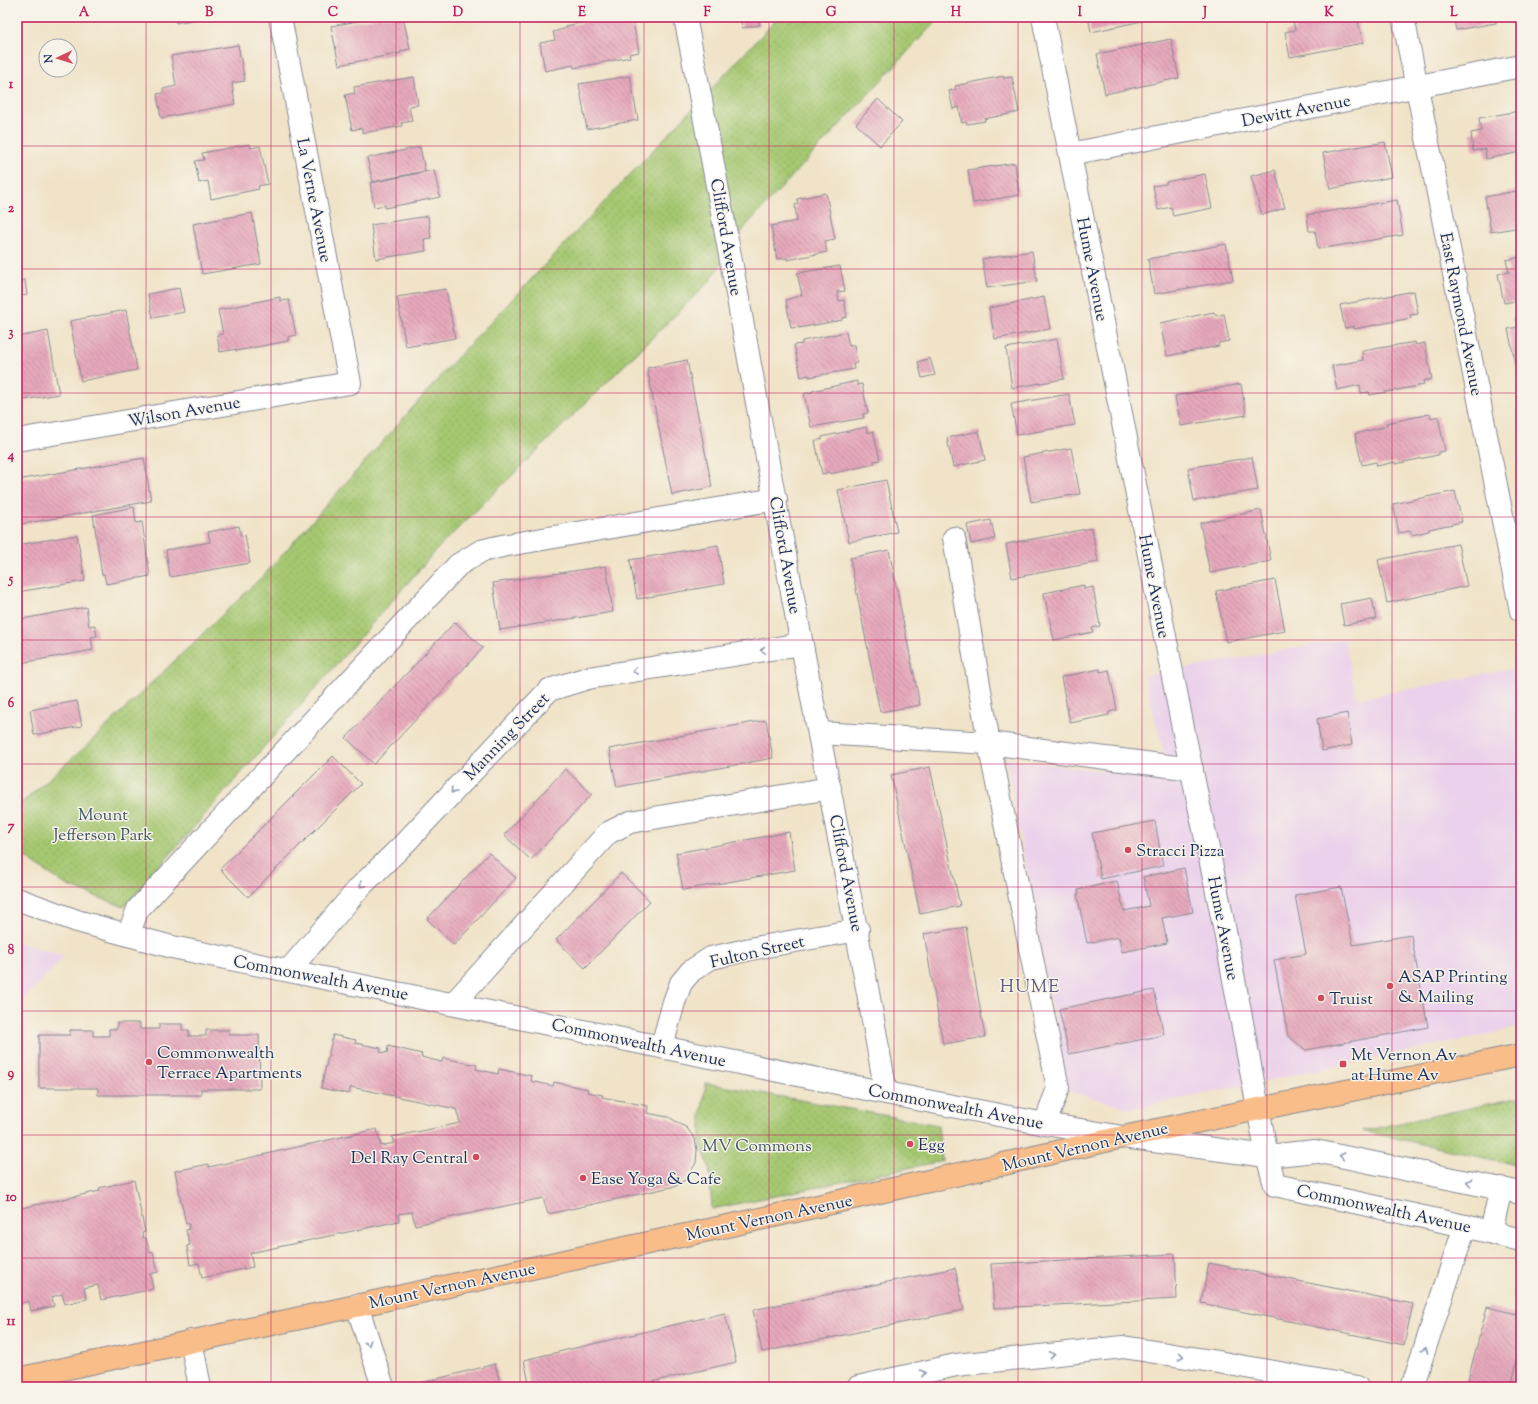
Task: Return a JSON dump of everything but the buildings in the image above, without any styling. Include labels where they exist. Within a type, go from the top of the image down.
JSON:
[{"type":"main road","name":"Mount Vernon Avenue","points":[[17,1379],[778,1215],[1124,1137],[1521,1054]]},
{"type":"street","name":"La Verne Avenue","points":[[280,17],[350,383]]},
{"type":"street","name":"Clifford Avenue","points":[[685,17],[802,644],[858,930],[886,1094]]},
{"type":"street","name":"Hume Avenue","points":[[1043,17],[1259,1109],[1267,1156]]},
{"type":"street","name":"East Raymond Avenue","points":[[1403,17],[1521,612]]},
{"type":"street","name":"Dewitt Avenue","points":[[1070,154],[1521,66]]},
{"type":"street","name":"Wilson Avenue","points":[[17,440],[350,383]]},
{"type":"street","points":[[128,935],[138,909],[458,565],[481,551],[502,546],[776,499]]},
{"type":"street","points":[[954,538],[989,743],[1058,1088],[1045,1124]]},
{"type":"street","name":"Manning Street","points":[[289,970],[360,887],[402,845],[549,690],[588,678],[802,644]]},
{"type":"street","points":[[819,733],[989,743],[1192,769]]},
{"type":"street","points":[[453,1004],[608,833],[630,822],[830,788]]},
{"type":"street","name":"Commonwealth Avenue","points":[[17,899],[77,921],[172,947],[662,1046],[886,1094],[1045,1124],[1124,1137],[1267,1156],[1315,1151],[1511,1191]]},
{"type":"street","name":"Fulton Street","points":[[662,1046],[681,983],[691,971],[711,958],[755,948],[858,930]]},
{"type":"street","name":"Commonwealth Avenue","points":[[1267,1156],[1275,1184],[1465,1226],[1521,1240]]},
{"type":"street","points":[[1491,1232],[1511,1191]]},
{"type":"street","points":[[1412,1387],[1465,1226]]},
{"type":"street","points":[[357,1305],[383,1387]]},
{"type":"street","points":[[191,1341],[200,1387]]},
{"type":"street","points":[[858,1387],[956,1365],[1123,1347],[1218,1362],[1356,1387]]},
{"type":"shaded area","points":[[1344,639],[1357,699],[1511,669],[1521,720],[1521,1027],[1132,1109],[1068,1091],[1006,759],[1171,779],[1144,676]]},
{"type":"shaded area","points":[[17,942],[64,956],[17,1007]]},
{"type":"green space","name":"Mount Jefferson Park","points":[[779,17],[940,17],[745,227],[710,281],[440,546],[124,907],[66,885],[17,852],[17,807],[84,748],[265,574],[455,360]]},
{"type":"green space","name":"MV Commons","points":[[706,1083],[938,1125],[942,1161],[712,1209],[709,1167],[701,1143],[701,1116]]},
{"type":"green space","points":[[1521,1097],[1521,1166],[1363,1131]]},
{"type":"place","name":"Stracci Pizza","points":[[1128,850]]},
{"type":"place","name":"ASAP Printing & Mailing","points":[[1390,986]]},
{"type":"place","name":"Truist","points":[[1321,998]]},
{"type":"place","name":"Commonwealth Terrace Apartments","points":[[149,1062]]},
{"type":"place","name":"Mt Vernon Av at Hume Av","points":[[1343,1064]]},
{"type":"place","name":"Egg","points":[[910,1144]]},
{"type":"place","name":"Del Ray Central","points":[[476,1157]]},
{"type":"place","name":"Ease Yoga & Cafe","points":[[583,1178]]},
{"type":"district","name":"HUME","points":[[1030,986]]}]
